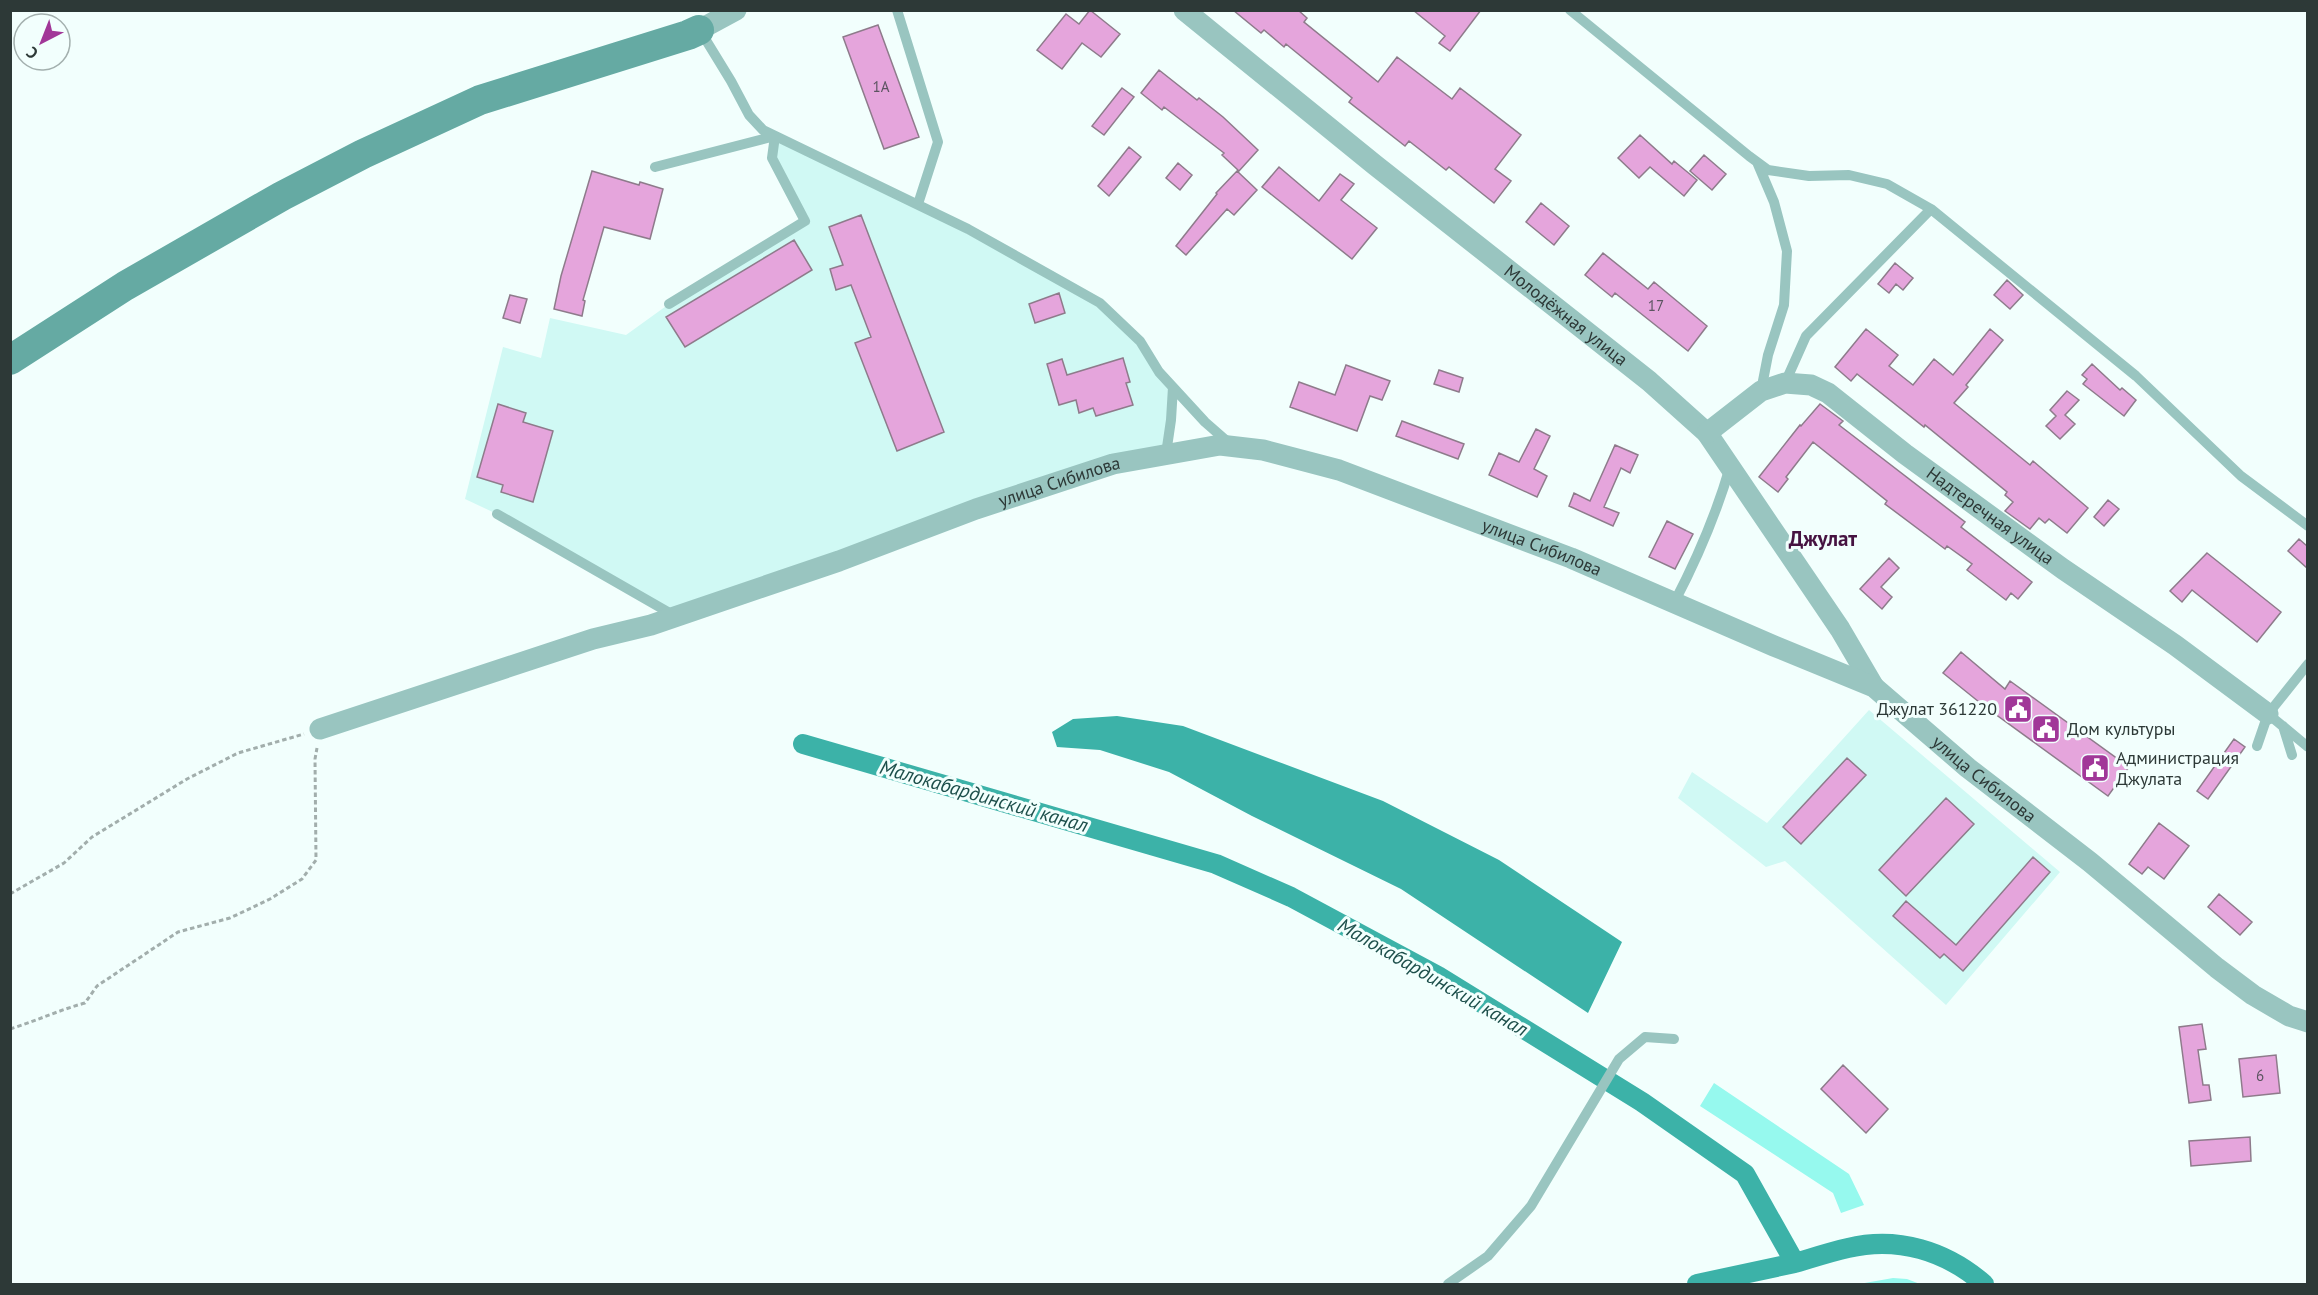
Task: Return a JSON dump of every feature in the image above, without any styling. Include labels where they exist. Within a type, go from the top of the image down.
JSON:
[{"type":"street","points":[[10,360],[125,286],[282,196],[363,154],[480,100],[688,35],[736,10]]},
{"type":"street","name":"Молодёжная улица","points":[[1184,10],[1375,165],[1649,381],[1707,433],[1840,629],[1874,687]]},
{"type":"street","name":"Надтеречная улица","points":[[1707,433],[1761,391],[1785,383],[1810,385],[1828,393],[1905,454],[2063,568],[2175,645],[2276,720]]},
{"type":"street","name":"улица Сибилова","points":[[320,729],[592,639],[651,625],[839,561],[976,509],[1113,464],[1220,445],[1263,450],[1339,470],[1571,558],[1874,687],[1968,768],[2090,862],[2217,968],[2262,1001],[2289,1017],[2307,1022]]},
{"type":"lane","points":[[897,10],[938,142],[918,204]]},
{"type":"lane","points":[[1570,10],[1768,170],[1809,176],[1849,175],[1887,184],[1931,209],[2136,376],[2241,476],[2307,526]]},
{"type":"lane","points":[[699,30],[731,81],[748,115],[764,130],[968,229],[1100,303],[1140,341],[1159,372],[1205,422],[1233,447]]},
{"type":"lane","points":[[655,167],[775,136]]},
{"type":"lane","points":[[669,304],[805,221],[772,158],[775,136]]},
{"type":"lane","points":[[1757,162],[1774,202],[1787,251],[1784,305],[1768,355],[1761,391]]},
{"type":"lane","points":[[1785,383],[1806,336],[1931,209]]},
{"type":"lane","points":[[1166,454],[1173,387]]},
{"type":"lane","points":[[1674,603],[1719,508],[1730,466]]},
{"type":"lane","points":[[497,514],[676,616]]},
{"type":"lane","points":[[2257,746],[2276,720],[2307,664]]},
{"type":"lane","points":[[2276,720],[2307,747]]},
{"type":"lane","points":[[2276,720],[2292,754]]},
{"type":"lane","points":[[1448,1284],[1488,1256],[1531,1206],[1619,1059],[1645,1037],[1674,1039]]},
{"type":"path","points":[[10,894],[64,863],[92,837],[187,779],[238,753],[320,729],[315,759],[316,860],[302,879],[270,899],[230,918],[178,932],[96,986],[85,1003],[59,1010],[10,1029]]},
{"type":"shaded area","points":[[775,136],[1100,303],[1140,341],[1173,387],[1166,454],[676,616],[497,514],[465,499],[503,347],[541,358],[550,318],[626,335],[669,304],[805,221],[772,158]]},
{"type":"shaded area","points":[[1869,710],[2060,872],[1946,1005],[1785,861],[1766,867],[1678,798],[1692,772],[1767,823]]},
{"type":"shaded area","points":[[1117,716],[1183,726],[1383,801],[1499,860],[1622,942],[1588,1013],[1401,889],[1252,816],[1169,772],[1100,750],[1057,747],[1052,732],[1073,719]]},
{"type":"shaded area","points":[[1714,1083],[1849,1174],[1864,1205],[1841,1213],[1833,1193],[1700,1106]]},
{"type":"shaded area","points":[[1893,1278],[1907,1279],[1920,1284],[1859,1284]]},
{"type":"building","points":[[1090,10],[1120,34],[1101,57],[1082,43],[1062,69],[1037,50],[1066,14],[1079,24]]},
{"type":"building","points":[[1233,10],[1298,10],[1307,18],[1304,22],[1378,82],[1397,57],[1452,99],[1460,88],[1521,135],[1495,169],[1511,181],[1494,203],[1449,167],[1446,170],[1409,141],[1405,146],[1349,102],[1352,98],[1286,44],[1284,47],[1264,30],[1261,33]]},
{"type":"building","points":[[1413,10],[1481,10],[1450,51],[1439,43],[1445,36]]},
{"type":"building","points":[[878,25],[919,137],[884,149],[843,37]]},
{"type":"building","points":[[1159,70],[1223,117],[1258,150],[1239,171],[1222,155],[1224,153],[1164,107],[1162,110],[1141,93]]},
{"type":"building","points":[[1122,88],[1134,97],[1104,135],[1092,126]]},
{"type":"building","points":[[1640,135],[1672,164],[1674,161],[1697,180],[1684,196],[1650,167],[1639,178],[1618,158]]},
{"type":"building","points":[[1129,147],[1141,157],[1109,196],[1098,186]]},
{"type":"building","points":[[1704,155],[1726,174],[1712,190],[1690,171]]},
{"type":"building","points":[[1178,163],[1192,175],[1180,190],[1166,178]]},
{"type":"building","points":[[1279,167],[1319,201],[1340,174],[1354,184],[1341,200],[1377,228],[1352,259],[1262,187]]},
{"type":"building","points":[[592,171],[639,185],[640,182],[663,189],[650,239],[604,227],[583,300],[585,301],[582,316],[554,309],[561,276]]},
{"type":"building","points":[[1237,171],[1257,190],[1234,215],[1227,209],[1186,255],[1176,246],[1216,193]]},
{"type":"building","points":[[1541,203],[1569,226],[1554,245],[1526,222]]},
{"type":"building","points":[[861,215],[944,432],[897,451],[855,343],[871,337],[851,285],[836,290],[830,269],[843,265],[829,227]]},
{"type":"building","points":[[794,240],[812,270],[685,347],[666,317]]},
{"type":"building","points":[[1603,253],[1648,289],[1654,282],[1707,326],[1688,351],[1615,293],[1612,297],[1585,275]]},
{"type":"building","points":[[1895,263],[1913,278],[1903,290],[1896,284],[1889,293],[1878,284]]},
{"type":"building","points":[[2007,280],[2023,295],[2010,309],[1994,295]]},
{"type":"building","points":[[1059,293],[1065,313],[1035,323],[1029,304]]},
{"type":"building","points":[[510,295],[527,299],[520,323],[503,318]]},
{"type":"building","points":[[1866,329],[1898,355],[1889,366],[1913,385],[1934,359],[1953,375],[1990,329],[2003,340],[1954,403],[2030,465],[2033,461],[2088,508],[2067,533],[2049,519],[2045,523],[2039,518],[2030,529],[2005,511],[2013,502],[2005,495],[2007,492],[1925,425],[1924,427],[1857,374],[1851,381],[1835,367]]},
{"type":"building","points":[[1123,358],[1130,382],[1126,383],[1133,405],[1096,416],[1093,408],[1079,413],[1076,400],[1059,405],[1047,364],[1062,359],[1067,375]]},
{"type":"building","points":[[2092,364],[2120,390],[2122,388],[2136,400],[2124,416],[2083,384],[2087,379],[2082,375]]},
{"type":"building","points":[[1346,365],[1390,381],[1382,400],[1370,396],[1357,431],[1290,407],[1299,382],[1335,395]]},
{"type":"building","points":[[1439,370],[1463,378],[1459,392],[1434,384]]},
{"type":"building","points":[[2067,391],[2079,400],[2065,415],[2075,424],[2060,439],[2046,426],[2056,416],[2050,410]]},
{"type":"building","points":[[498,404],[526,413],[523,422],[553,431],[533,502],[501,492],[503,485],[477,477]]},
{"type":"building","points":[[1820,404],[1843,421],[1839,425],[1965,522],[1961,527],[2032,582],[2018,599],[2011,593],[2006,600],[1967,570],[1972,564],[1947,546],[1945,549],[1885,504],[1887,501],[1813,442],[1786,477],[1788,479],[1778,492],[1759,477],[1800,425]]},
{"type":"building","points":[[1402,421],[1464,444],[1458,459],[1396,436]]},
{"type":"building","points":[[1536,429],[1550,436],[1534,469],[1547,476],[1537,497],[1489,475],[1499,453],[1519,462]]},
{"type":"building","points":[[1615,445],[1638,455],[1630,473],[1621,468],[1604,507],[1619,513],[1613,526],[1569,506],[1574,493],[1590,501]]},
{"type":"building","points":[[2108,500],[2119,509],[2104,526],[2094,517]]},
{"type":"building","points":[[1667,521],[1693,534],[1675,569],[1649,557]]},
{"type":"building","points":[[2299,539],[2307,546],[2307,568],[2288,551]]},
{"type":"building","points":[[2207,553],[2281,612],[2257,642],[2192,590],[2182,602],[2170,591]]},
{"type":"building","points":[[1889,558],[1899,568],[1881,587],[1892,597],[1882,609],[1860,589]]},
{"type":"building","points":[[1961,652],[2005,689],[2010,681],[2129,767],[2108,796],[1984,706],[1943,673]]},
{"type":"building","points":[[2234,739],[2245,747],[2208,799],[2197,791]]},
{"type":"building","points":[[1847,758],[1866,775],[1801,844],[1783,827]]},
{"type":"building","points":[[1946,798],[1974,824],[1906,896],[1879,870]]},
{"type":"building","points":[[2159,823],[2189,846],[2164,879],[2148,867],[2142,874],[2129,864]]},
{"type":"building","points":[[2033,857],[2050,872],[1963,971],[1944,954],[1940,958],[1893,916],[1906,901],[1956,945]]},
{"type":"building","points":[[2219,894],[2252,922],[2240,935],[2208,907]]},
{"type":"building","points":[[2202,1024],[2206,1049],[2198,1050],[2203,1085],[2209,1085],[2211,1100],[2189,1103],[2179,1027]]},
{"type":"building","points":[[2276,1055],[2280,1093],[2243,1097],[2239,1059]]},
{"type":"building","points":[[1843,1065],[1888,1109],[1866,1133],[1821,1089]]},
{"type":"building","points":[[2250,1137],[2251,1161],[2191,1166],[2189,1141]]},
{"type":"waterway","name":"Малокабардинский канал","points":[[803,744],[1216,864],[1291,897],[1438,976],[1642,1102],[1745,1174],[1795,1263],[1867,1245],[1903,1245],[1920,1249],[1954,1263],[1984,1284]]},
{"type":"waterway","points":[[1697,1284],[1795,1263]]},
{"type":"place","name":"Джулат 361220","points":[[2018,709]]},
{"type":"place","name":"Дом культуры","points":[[2046,729]]},
{"type":"place","name":"Администрация Джулата","points":[[2095,768]]},
{"type":"district","name":"Джулат","points":[[1823,539]]}]
